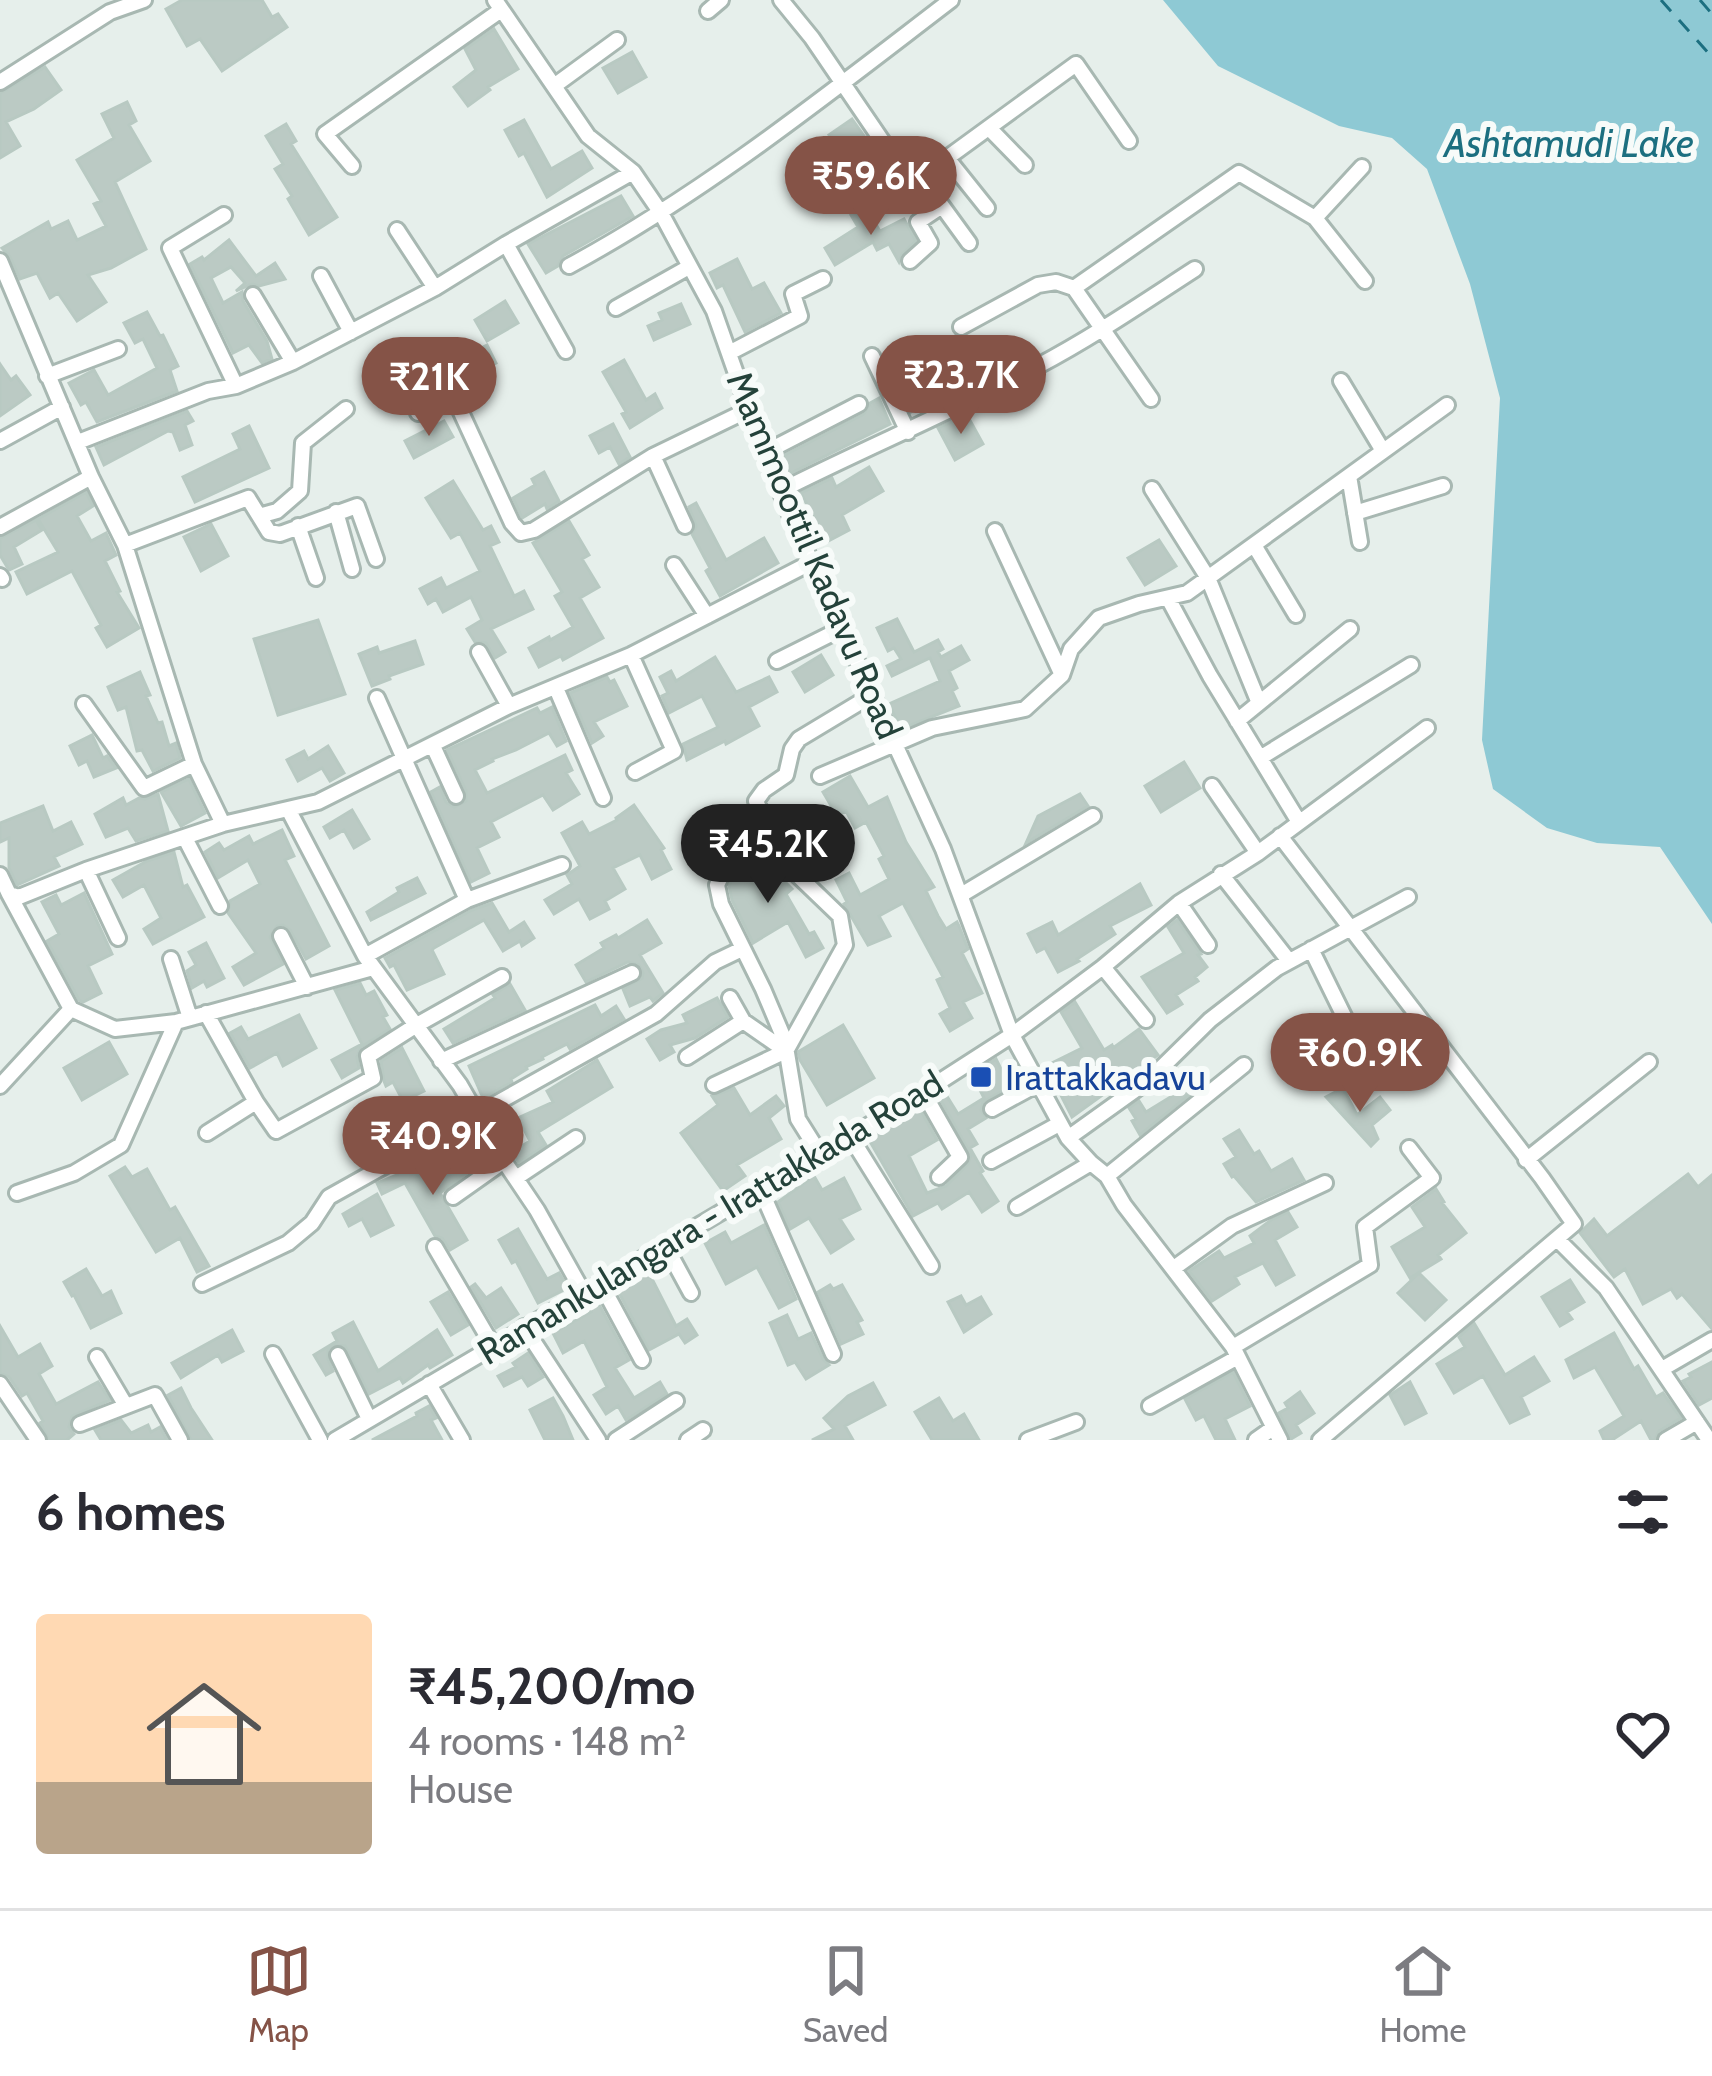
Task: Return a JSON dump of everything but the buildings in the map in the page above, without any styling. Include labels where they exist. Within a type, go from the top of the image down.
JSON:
[{"type":"street","points":[[0,82],[106,6],[144,0]]},
{"type":"street","points":[[708,11],[721,0]]},
{"type":"street","points":[[782,0],[906,176],[922,177],[1076,64],[1129,141]]},
{"type":"street","points":[[569,266],[661,213],[951,0]]},
{"type":"street","points":[[352,166],[325,134],[498,5]]},
{"type":"street","name":"Mammoottil Kadavu Road","points":[[498,5],[587,136],[633,172],[661,213],[714,311],[764,453],[961,896],[1012,1035],[1063,1131],[1107,1176],[1235,1352],[1276,1434]]},
{"type":"street","points":[[554,86],[617,40]]},
{"type":"street","points":[[989,128],[1025,165]]},
{"type":"street","points":[[947,158],[987,208]]},
{"type":"street","points":[[1315,218],[1362,167]]},
{"type":"street","points":[[78,442],[293,362],[435,288],[633,172]]},
{"type":"street","points":[[1074,288],[1239,173],[1315,218],[1365,281]]},
{"type":"street","points":[[922,177],[969,243]]},
{"type":"street","points":[[910,261],[930,243],[918,222],[942,206]]},
{"type":"street","points":[[224,215],[170,248],[236,386]]},
{"type":"street","points":[[397,230],[435,288]]},
{"type":"street","points":[[506,244],[566,350]]},
{"type":"street","points":[[0,262],[125,545],[194,764],[223,824]]},
{"type":"street","points":[[616,308],[689,267]]},
{"type":"street","points":[[780,491],[1011,380],[1195,269]]},
{"type":"street","points":[[321,276],[351,332]]},
{"type":"street","points":[[729,353],[800,316],[794,294],[823,279]]},
{"type":"street","points":[[961,327],[1038,285],[1056,282],[1074,288],[1150,399]]},
{"type":"street","points":[[253,295],[293,362]]},
{"type":"street","points":[[47,376],[118,350]]},
{"type":"street","points":[[872,356],[908,431]]},
{"type":"street","points":[[1341,381],[1383,452]]},
{"type":"street","points":[[418,413],[454,398],[512,523],[521,533],[534,530],[653,456],[748,410]]},
{"type":"street","points":[[764,453],[859,404]]},
{"type":"street","points":[[820,776],[932,728],[1025,709],[1062,675],[1071,649],[1100,618],[1187,593],[1447,405]]},
{"type":"street","points":[[0,441],[62,406]]},
{"type":"street","points":[[259,516],[277,512],[300,491],[302,443],[346,409]]},
{"type":"street","points":[[653,456],[685,526]]},
{"type":"street","points":[[0,527],[91,476]]},
{"type":"street","points":[[1349,476],[1360,542]]},
{"type":"street","points":[[1355,513],[1443,486]]},
{"type":"street","points":[[1152,489],[1208,578],[1259,704]]},
{"type":"street","points":[[125,545],[248,498],[268,532],[280,534],[358,506],[376,559]]},
{"type":"street","points":[[336,512],[352,568]]},
{"type":"street","points":[[298,526],[316,578]]},
{"type":"street","points":[[994,531],[1062,675]]},
{"type":"street","points":[[1254,545],[1296,615]]},
{"type":"street","points":[[9,894],[20,897],[223,824],[318,802],[509,706],[631,655],[812,562]]},
{"type":"street","points":[[674,565],[707,616]]},
{"type":"street","points":[[1168,598],[1299,822]]},
{"type":"street","points":[[777,661],[843,628]]},
{"type":"street","points":[[1238,721],[1350,629]]},
{"type":"street","points":[[479,652],[509,706]]},
{"type":"street","points":[[631,655],[674,751],[635,772]]},
{"type":"street","points":[[1260,758],[1412,665]]},
{"type":"street","points":[[556,688],[603,798]]},
{"type":"street","points":[[714,1085],[786,1051],[845,945],[840,916],[764,842],[765,821],[756,801],[786,775],[792,749],[800,740],[872,695]]},
{"type":"street","points":[[377,698],[467,900]]},
{"type":"street","points":[[85,704],[144,788],[194,764]]},
{"type":"street","name":"Ramankulangara - Irattakkada Road","points":[[341,1438],[1012,1035],[1179,904],[1258,853],[1427,728]]},
{"type":"street","points":[[433,746],[456,796]]},
{"type":"street","points":[[1212,786],[1258,853]]},
{"type":"street","points":[[288,809],[369,962],[476,1113],[584,1292]]},
{"type":"street","points":[[961,896],[1093,816]]},
{"type":"street","points":[[1280,836],[1574,1224],[1320,1440]]},
{"type":"street","points":[[185,838],[220,906]]},
{"type":"street","points":[[764,842],[723,872],[717,885],[786,1051],[798,1119],[820,1154]]},
{"type":"street","points":[[0,875],[71,1009],[115,1029],[183,1020],[307,987],[369,962],[467,900],[562,865]]},
{"type":"street","points":[[86,870],[118,938]]},
{"type":"street","points":[[1221,874],[1289,961]]},
{"type":"street","points":[[991,1161],[1063,1131],[1149,1080],[1210,1020],[1289,961],[1408,896]]},
{"type":"street","points":[[1179,904],[1208,945]]},
{"type":"street","points":[[281,936],[307,987]]},
{"type":"street","points":[[202,1284],[288,1243],[312,1223],[329,1197],[656,1014],[716,962],[742,949]]},
{"type":"street","points":[[1311,950],[1369,1067]]},
{"type":"street","points":[[17,1193],[74,1173],[121,1145],[183,1020],[171,959]]},
{"type":"street","points":[[1103,967],[1146,1020]]},
{"type":"street","points":[[441,1061],[632,973]]},
{"type":"street","points":[[206,1013],[276,1131],[373,1078],[368,1056],[502,977]]},
{"type":"street","points":[[730,998],[743,1022],[786,1051]]},
{"type":"street","points":[[0,1085],[71,1009]]},
{"type":"street","points":[[687,1058],[743,1022]]},
{"type":"street","points":[[1526,1160],[1649,1062]]},
{"type":"street","points":[[1107,1176],[1244,1065]]},
{"type":"street","points":[[992,1108],[1038,1084]]},
{"type":"street","points":[[923,1092],[960,1157],[939,1177]]},
{"type":"street","points":[[207,1133],[256,1102]]},
{"type":"street","points":[[430,1167],[485,1129]]},
{"type":"street","points":[[850,1136],[931,1266]]},
{"type":"street","points":[[516,1178],[576,1138]]},
{"type":"street","points":[[1150,1406],[1370,1265],[1365,1227],[1432,1178],[1409,1148]]},
{"type":"street","points":[[453,1197],[504,1161]]},
{"type":"street","points":[[1017,1207],[1090,1163]]},
{"type":"street","points":[[1174,1268],[1232,1226],[1325,1183]]},
{"type":"street","points":[[760,1188],[833,1354]]},
{"type":"street","points":[[1557,1238],[1606,1288],[1709,1440]]},
{"type":"street","points":[[664,1245],[691,1293]]},
{"type":"street","points":[[435,1247],[493,1346]]},
{"type":"street","points":[[600,1282],[642,1360]]},
{"type":"street","points":[[524,1327],[598,1440]]},
{"type":"street","points":[[1662,1369],[1712,1340]]},
{"type":"street","points":[[273,1354],[320,1440]]},
{"type":"street","points":[[338,1355],[369,1419]]},
{"type":"street","points":[[97,1357],[126,1406]]},
{"type":"street","points":[[0,1384],[38,1440]]},
{"type":"street","points":[[429,1384],[462,1440]]},
{"type":"street","points":[[80,1424],[155,1395],[180,1440]]},
{"type":"street","points":[[616,1440],[676,1402]]},
{"type":"street","points":[[1028,1440],[1076,1422]]},
{"type":"street","points":[[1666,1440],[1697,1422]]},
{"type":"street","points":[[688,1440],[703,1430]]},
{"type":"street","points":[[1256,1440],[1276,1434]]},
{"type":"water","name":"Ashtamudi Lake","points":[[1163,0],[1712,0],[1712,924],[1660,847],[1597,843],[1547,828],[1493,789],[1482,740],[1500,398],[1470,284],[1427,169],[1392,138],[1339,126],[1218,66]]},
{"type":"ferry route","points":[[1661,0],[1712,57]]},
{"type":"ferry route","points":[[1700,0],[1712,14]]},
{"type":"place","name":"Irattakkadavu","points":[[981,1077]]}]
